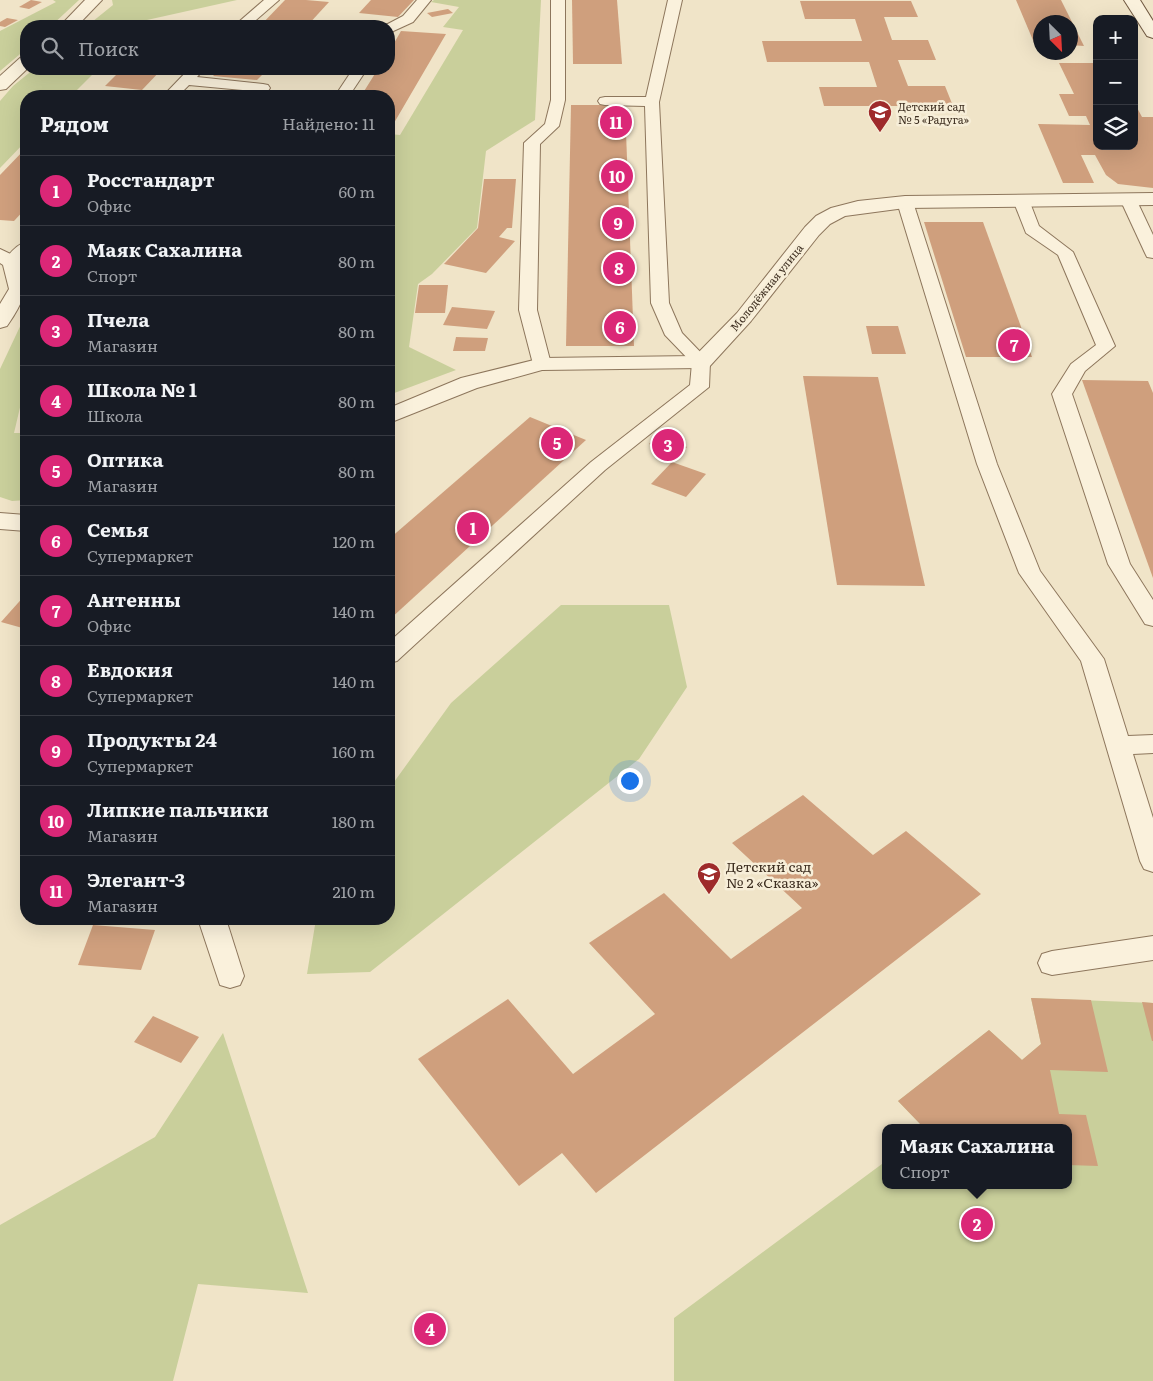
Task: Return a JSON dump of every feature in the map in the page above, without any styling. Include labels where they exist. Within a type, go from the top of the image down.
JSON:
[{"type":"street","points":[[74,20],[94,0]]},
{"type":"street","points":[[1132,0],[1153,33]]},
{"type":"street","points":[[0,85],[20,67]]},
{"type":"street","name":"Молодёжная улица","points":[[700,362],[744,317],[812,230],[823,220],[838,212],[858,207],[906,202],[1153,199]]},
{"type":"street","points":[[6,259],[20,285]]},
{"type":"street","points":[[0,322],[20,292]]},
{"type":"street","points":[[395,414],[469,383],[542,364],[700,362]]},
{"type":"street","points":[[0,521],[20,522]]},
{"type":"lane","points":[[248,20],[272,0]]},
{"type":"lane","points":[[395,26],[408,19],[424,0]]},
{"type":"lane","points":[[542,364],[528,310],[532,143],[552,126],[558,100],[558,0]]},
{"type":"lane","points":[[395,650],[598,466],[699,387],[700,362],[674,336],[660,303],[652,102],[675,0]]},
{"type":"lane","points":[[176,90],[191,75]]},
{"type":"lane","points":[[346,90],[356,75]]},
{"type":"lane","points":[[186,80],[263,88]]},
{"type":"lane","points":[[231,90],[239,86]]},
{"type":"lane","points":[[605,101],[652,102]]},
{"type":"lane","points":[[1128,199],[1153,253]]},
{"type":"lane","points":[[1021,200],[1032,229],[1065,252],[1106,346],[1078,368],[1062,394],[1119,564],[1153,618]]},
{"type":"lane","points":[[906,202],[987,464],[1030,573],[1092,659],[1153,861]]},
{"type":"lane","points":[[6,259],[20,251]]},
{"type":"lane","points":[[1119,746],[1153,744]]},
{"type":"lane","points":[[214,925],[230,976]]},
{"type":"lane","points":[[1052,964],[1153,948]]},
{"type":"green space","points":[[53,0],[79,0],[57,20],[21,20],[56,2]]},
{"type":"green space","points":[[112,0],[237,0],[147,20],[94,20],[113,5]]},
{"type":"green space","points":[[434,0],[541,0],[535,120],[486,151],[477,228],[432,274],[418,284],[409,347],[456,370],[395,393],[395,135],[400,135],[463,30],[443,27],[459,7],[431,2]]},
{"type":"green space","points":[[20,21],[20,54],[0,71],[0,31]]},
{"type":"green space","points":[[27,75],[92,75],[77,90],[20,90],[20,147],[0,168],[0,101],[13,86]]},
{"type":"green space","points":[[20,326],[20,408],[14,433],[20,433],[20,500],[12,501],[0,497],[0,369]]},
{"type":"green space","points":[[561,605],[669,605],[687,687],[639,759],[370,972],[307,974],[315,925],[395,925],[395,781],[451,703]]},
{"type":"green space","points":[[1031,998],[1153,1003],[1153,1381],[674,1381],[674,1318],[882,1164],[882,1189],[1072,1189],[1072,1124],[920,1124],[898,1101],[989,1030],[1022,1060],[1041,1044]]},
{"type":"green space","points":[[223,1033],[308,1293],[198,1284],[173,1381],[0,1381],[0,1225],[155,1137]]},
{"type":"building","points":[[31,0],[42,2],[29,9],[19,7]]},
{"type":"building","points":[[285,0],[329,2],[312,20],[266,20]]},
{"type":"building","points":[[371,0],[414,0],[398,17],[359,13]]},
{"type":"building","points":[[572,0],[617,0],[622,64],[573,64]]},
{"type":"building","points":[[1016,0],[1061,0],[1068,15],[1033,15],[1033,40]]},
{"type":"building","points":[[800,1],[911,1],[918,17],[884,17],[892,40],[928,40],[936,60],[898,60],[908,86],[945,86],[953,106],[824,106],[819,87],[877,87],[869,62],[767,62],[762,41],[862,41],[855,19],[805,19]]},
{"type":"building","points":[[448,9],[453,13],[432,17],[427,13]]},
{"type":"building","points":[[7,18],[18,20],[5,27],[0,26],[0,22]]},
{"type":"building","points":[[401,31],[446,34],[395,121],[395,90],[365,90],[374,75],[395,75],[395,42]]},
{"type":"building","points":[[1078,34],[1084,46],[1078,46]]},
{"type":"building","points":[[1059,63],[1093,63],[1093,150],[1138,150],[1138,110],[1142,117],[1153,117],[1153,188],[1118,184],[1106,175],[1095,155],[1081,155],[1094,183],[1063,183],[1038,124],[1090,125],[1086,116],[1069,116],[1059,94],[1074,94]]},
{"type":"building","points":[[116,75],[156,75],[142,90],[105,86]]},
{"type":"building","points":[[214,75],[262,75],[257,80]]},
{"type":"building","points":[[571,105],[625,105],[634,346],[566,346]]},
{"type":"building","points":[[20,154],[20,214],[14,221],[0,220],[0,175]]},
{"type":"building","points":[[484,179],[516,179],[512,228],[507,228],[499,237],[515,241],[486,273],[444,264],[478,228]]},
{"type":"building","points":[[924,222],[983,222],[1032,357],[966,357]]},
{"type":"building","points":[[419,285],[448,285],[445,313],[415,313]]},
{"type":"building","points":[[452,307],[495,311],[487,329],[443,325]]},
{"type":"building","points":[[866,326],[898,326],[906,354],[872,354]]},
{"type":"building","points":[[456,337],[488,338],[485,351],[453,351]]},
{"type":"building","points":[[803,376],[878,377],[925,586],[837,585]]},
{"type":"building","points":[[1082,380],[1148,381],[1153,393],[1153,578]]},
{"type":"building","points":[[530,417],[586,440],[395,615],[395,534]]},
{"type":"building","points":[[657,436],[687,447],[678,455],[649,444]]},
{"type":"building","points":[[672,462],[706,474],[686,497],[651,484]]},
{"type":"building","points":[[20,601],[20,627],[1,622]]},
{"type":"building","points":[[803,795],[873,855],[906,831],[981,894],[596,1193],[562,1153],[519,1186],[418,1059],[508,999],[573,1074],[655,1014],[589,943],[664,893],[731,959],[802,908],[732,843]]},
{"type":"building","points":[[93,925],[155,930],[141,970],[78,965]]},
{"type":"building","points":[[1031,998],[1091,1000],[1108,1072],[1050,1070],[1059,1114],[1086,1115],[1098,1166],[1072,1165],[1072,1124],[920,1124],[898,1101],[989,1030],[1022,1060],[1041,1044]]},
{"type":"building","points":[[1142,1002],[1153,1003],[1153,1041],[1152,1041]]},
{"type":"building","points":[[153,1016],[199,1037],[181,1063],[134,1042]]},
{"type":"place","name":"Элегант-3","points":[[616,122]]},
{"type":"place","name":"Детский сад № 5 «Радуга»","points":[[880,133]]},
{"type":"place","name":"Липкие пальчики","points":[[617,176]]},
{"type":"place","name":"Продукты 24","points":[[618,223]]},
{"type":"place","name":"Евдокия","points":[[619,268]]},
{"type":"place","name":"Семья","points":[[620,327]]},
{"type":"place","name":"Антенны","points":[[1014,345]]},
{"type":"place","name":"Оптика","points":[[557,443]]},
{"type":"place","name":"Пчела","points":[[668,445]]},
{"type":"place","name":"Росстандарт","points":[[473,528]]},
{"type":"place","name":"Детский сад № 2 «Сказка»","points":[[709,895]]},
{"type":"place","name":"Маяк Сахалина","points":[[977,1224]]},
{"type":"place","name":"Школа № 1","points":[[430,1329]]}]
